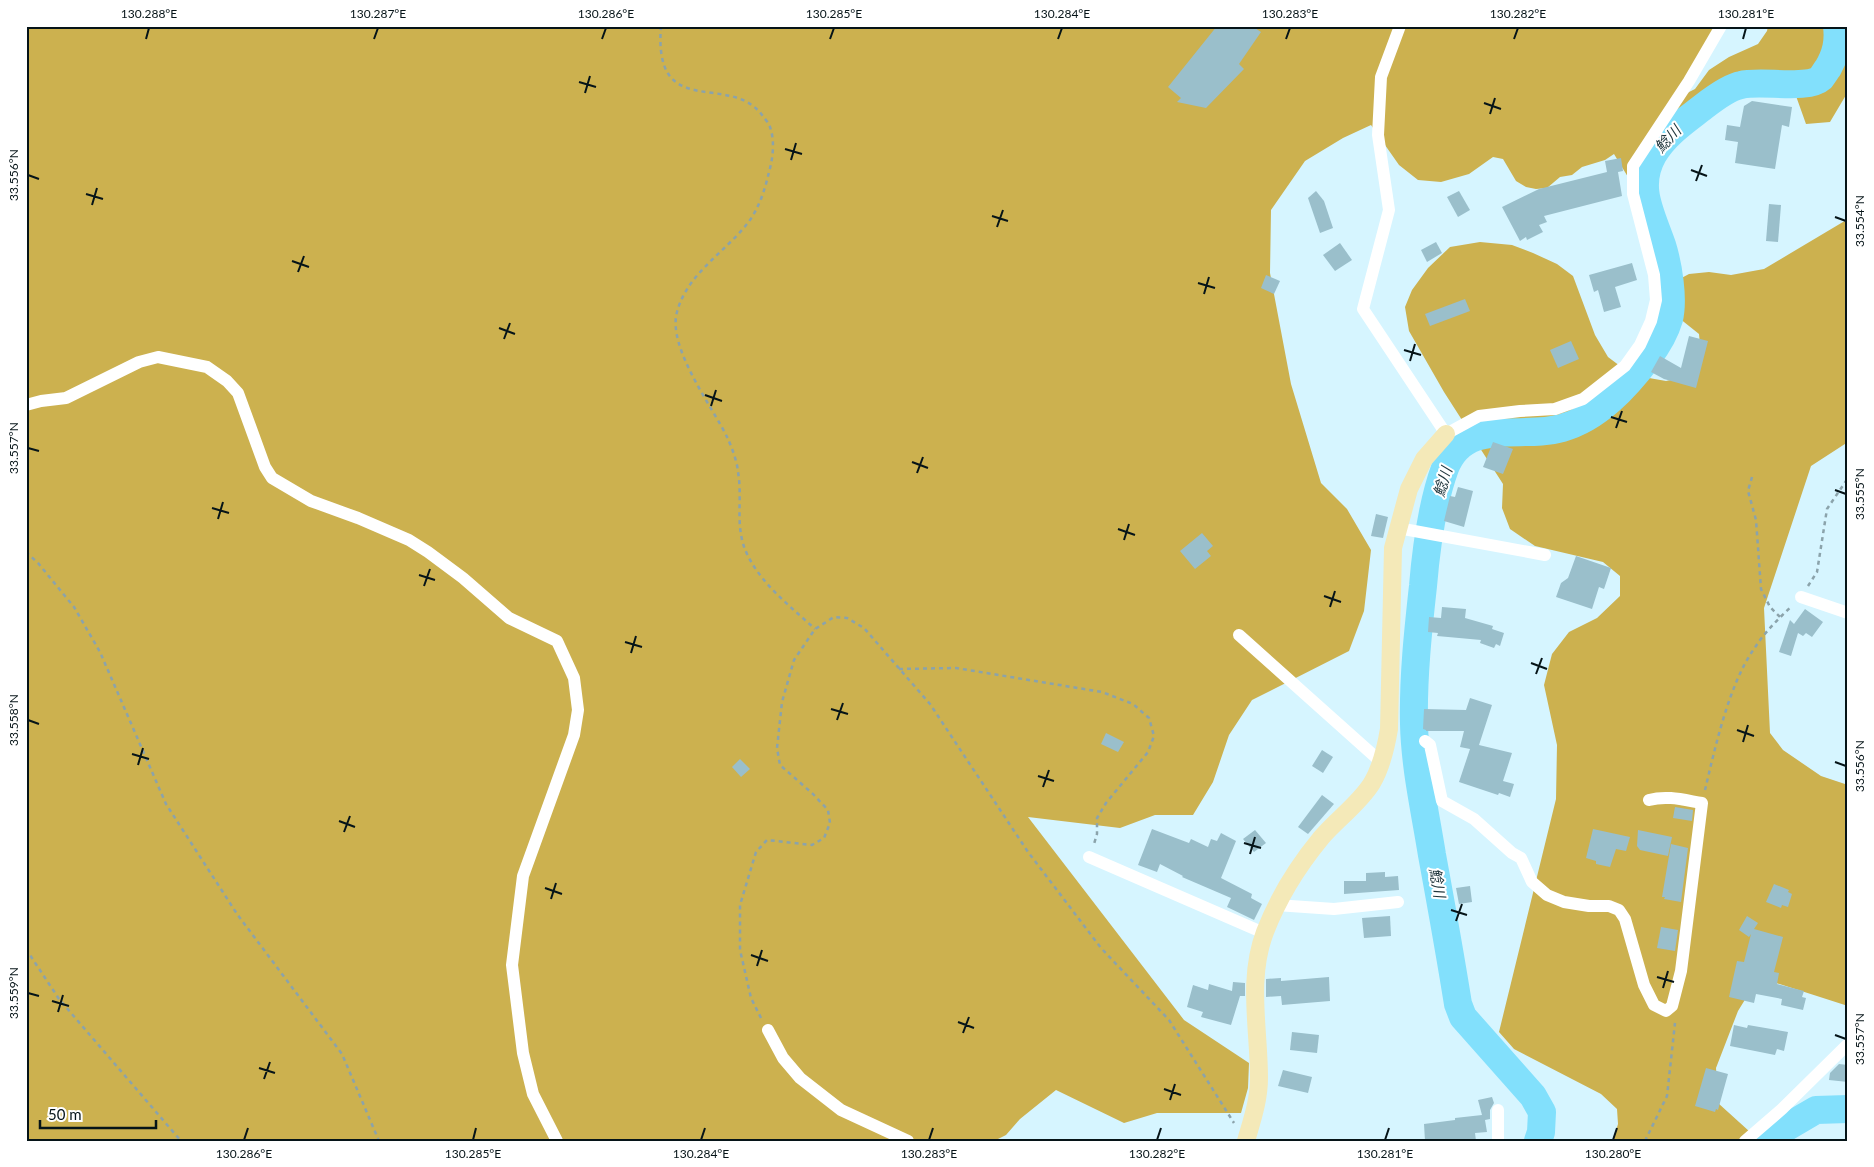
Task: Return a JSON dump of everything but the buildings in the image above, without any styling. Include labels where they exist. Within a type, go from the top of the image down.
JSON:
[{"type":"street","points":[[1400,26],[1380,77],[1378,135],[1389,210],[1363,309],[1446,434]]},
{"type":"street","points":[[1246,1141],[1256,1108],[1259,1079],[1254,1002],[1256,971],[1264,933],[1281,895],[1321,838],[1372,783],[1384,755],[1389,729],[1393,548],[1409,489],[1424,459],[1446,434],[1479,416],[1555,409],[1583,399],[1624,366],[1640,345],[1651,321],[1656,300],[1654,275],[1632,194],[1633,166],[1689,81],[1721,26]]},
{"type":"street","points":[[26,405],[66,398],[139,362],[158,358],[207,367],[227,380],[238,393],[265,467],[272,478],[311,501],[358,518],[409,540],[463,578],[509,618],[557,641],[574,678],[578,710],[574,735],[523,876],[512,965],[523,1053],[533,1094],[557,1141]]},
{"type":"street","points":[[1398,528],[1545,556]]},
{"type":"street","points":[[1801,597],[1848,613]]},
{"type":"street","points":[[1238,635],[1381,762]]},
{"type":"street","points":[[1425,741],[1430,745],[1442,801],[1474,819],[1512,853],[1521,858],[1532,882],[1547,895],[1564,902],[1589,906],[1609,906],[1619,910],[1625,919],[1644,985],[1654,1005],[1666,1011],[1672,1006],[1681,971],[1702,803],[1677,798],[1659,797],[1649,800]]},
{"type":"street","points":[[1089,857],[1264,933]]},
{"type":"street","points":[[1276,905],[1334,909],[1398,902]]},
{"type":"street","points":[[768,1030],[783,1058],[800,1078],[841,1110],[908,1141]]},
{"type":"street","points":[[1744,1141],[1782,1109],[1848,1044]]},
{"type":"street","points":[[1498,1110],[1498,1141]]},
{"type":"path","points":[[661,26],[659,47],[666,71],[676,83],[692,90],[739,98],[756,106],[770,126],[773,156],[764,191],[748,223],[692,282],[677,311],[675,329],[684,359],[728,440],[734,456],[738,472],[738,525],[747,553],[770,588],[815,628]]},
{"type":"path","points":[[1752,478],[1748,491],[1756,520],[1761,589],[1770,607],[1780,618]]},
{"type":"path","points":[[1702,803],[1717,741],[1737,682],[1753,649],[1801,597],[1817,572],[1827,509],[1848,478]]},
{"type":"path","points":[[26,552],[38,563],[74,607],[100,652],[166,804],[237,914],[342,1054],[379,1141]]},
{"type":"path","points":[[768,1030],[751,998],[742,959],[740,950],[740,905],[756,852],[768,840],[812,845],[824,838],[830,823],[828,810],[780,765],[776,748],[782,702],[794,660],[815,628],[834,617],[847,618],[864,628],[930,704],[1028,852],[1101,948],[1169,1020],[1235,1125]]},
{"type":"path","points":[[899,669],[956,668],[1102,692],[1134,704],[1150,718],[1154,736],[1148,752],[1097,818],[1097,834],[1089,857]]},
{"type":"path","points":[[26,949],[59,999],[181,1141]]},
{"type":"path","points":[[1645,1141],[1667,1096],[1676,1019]]},
{"type":"shaded area","points":[[26,26],[1712,26],[1714,34],[1628,177],[1614,154],[1605,160],[1582,167],[1572,175],[1560,177],[1547,188],[1536,189],[1526,187],[1516,181],[1503,159],[1493,157],[1469,174],[1441,182],[1418,180],[1399,165],[1371,125],[1343,138],[1305,161],[1271,210],[1270,273],[1291,384],[1321,483],[1347,509],[1371,550],[1364,611],[1349,651],[1252,700],[1229,735],[1213,782],[1193,815],[1155,815],[1120,828],[1028,817],[1184,1020],[1249,1063],[1248,1088],[1241,1113],[1157,1113],[1124,1123],[1056,1090],[1020,1119],[1006,1135],[994,1141],[26,1141]]},
{"type":"shaded area","points":[[1768,26],[1848,26],[1848,60],[1845,69],[1846,95],[1830,122],[1806,124],[1796,96],[1767,89],[1741,90],[1714,105],[1684,134],[1651,148],[1685,94],[1695,89],[1709,70],[1729,57],[1758,44],[1767,31]]},
{"type":"shaded area","points":[[1848,219],[1848,442],[1811,466],[1764,608],[1770,733],[1783,750],[1821,776],[1848,785],[1848,1006],[1773,982],[1754,985],[1738,1011],[1716,1068],[1718,1103],[1760,1141],[1613,1141],[1618,1124],[1617,1109],[1601,1094],[1514,1049],[1499,1032],[1556,799],[1557,745],[1544,685],[1552,654],[1569,632],[1597,618],[1620,596],[1620,576],[1603,562],[1535,546],[1510,529],[1502,508],[1503,484],[1444,392],[1409,331],[1405,307],[1412,290],[1428,268],[1450,247],[1480,242],[1512,245],[1557,264],[1573,276],[1595,335],[1608,357],[1632,375],[1666,381],[1689,376],[1701,355],[1699,334],[1669,310],[1674,282],[1689,274],[1709,272],[1731,275],[1764,269]]},
{"type":"waterway","name":"鯰川","points":[[1538,1141],[1541,1132],[1542,1112],[1533,1096],[1463,1017],[1458,1004],[1418,773],[1414,724],[1416,655],[1428,542],[1441,481],[1445,468],[1454,452],[1466,442],[1480,436],[1496,433],[1546,431],[1562,428],[1588,417],[1610,400],[1630,380],[1655,349],[1669,319],[1671,302],[1666,262],[1645,189],[1645,178],[1653,155],[1675,129],[1711,101],[1732,88],[1749,84],[1815,82],[1821,78],[1835,53],[1838,37],[1837,26]]},
{"type":"waterway","points":[[1763,1141],[1816,1110],[1848,1109]]}]
